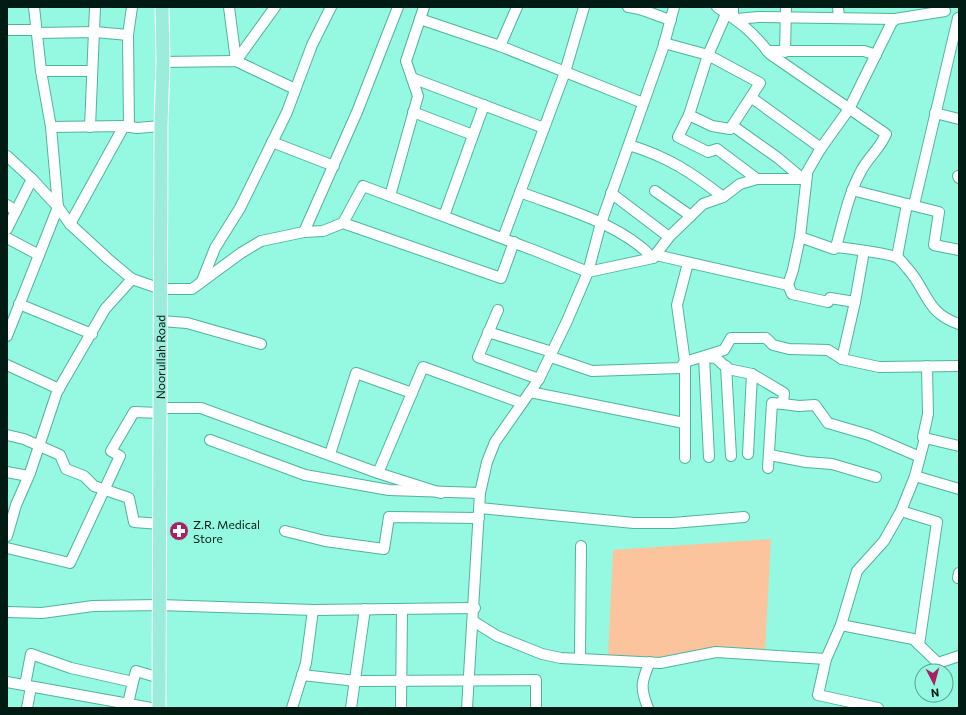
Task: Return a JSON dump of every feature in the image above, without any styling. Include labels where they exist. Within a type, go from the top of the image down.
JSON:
[{"type":"main road","name":"Noorullah Road","points":[[159,708],[161,126],[163,62],[162,7]]},
{"type":"street","points":[[7,336],[58,207],[51,127],[41,71],[34,7]]},
{"type":"street","points":[[90,127],[95,7]]},
{"type":"street","points":[[70,224],[127,126],[128,35],[132,7]]},
{"type":"street","points":[[229,7],[236,61]]},
{"type":"street","points":[[236,61],[275,7]]},
{"type":"street","points":[[202,281],[215,248],[240,208],[287,112],[312,46],[331,7]]},
{"type":"street","points":[[304,232],[334,166],[386,42],[398,7]]},
{"type":"street","points":[[390,196],[418,96],[406,61],[424,7]]},
{"type":"street","points":[[500,46],[517,7]]},
{"type":"street","points":[[503,238],[565,72],[584,7]]},
{"type":"street","points":[[628,7],[643,8],[647,13],[671,20]]},
{"type":"street","points":[[467,708],[474,621],[480,494],[486,462],[495,442],[539,379],[552,355],[588,272],[611,192],[664,43],[674,7]]},
{"type":"street","points":[[717,7],[732,14],[756,36],[768,51],[849,110],[886,134],[882,145],[861,171],[852,190],[836,247]]},
{"type":"street","points":[[785,52],[786,7]]},
{"type":"street","points":[[838,7],[838,18]]},
{"type":"street","points":[[732,14],[786,18],[895,19],[945,9],[958,18],[897,257]]},
{"type":"street","points":[[732,14],[708,55],[689,115],[678,137],[708,152],[716,149],[757,179]]},
{"type":"street","points":[[420,19],[500,46],[643,103]]},
{"type":"street","points":[[788,285],[793,270],[800,237],[805,177],[821,148],[849,110],[895,19]]},
{"type":"street","points":[[7,30],[95,32],[128,35]]},
{"type":"street","points":[[664,43],[708,55],[760,83],[752,98],[730,129]]},
{"type":"street","points":[[768,51],[864,51],[876,55]]},
{"type":"street","points":[[163,62],[236,61],[295,89]]},
{"type":"street","points":[[41,71],[92,71]]},
{"type":"street","points":[[412,78],[544,128]]},
{"type":"street","points":[[752,98],[821,148]]},
{"type":"street","points":[[444,216],[484,105]]},
{"type":"street","points":[[413,112],[474,135]]},
{"type":"street","points":[[934,113],[959,119]]},
{"type":"street","points":[[689,115],[712,126],[730,129],[733,126],[805,177]]},
{"type":"street","points":[[51,127],[127,126],[137,128],[161,126]]},
{"type":"street","points":[[272,142],[334,166]]},
{"type":"street","points":[[628,145],[654,153],[678,164],[723,197]]},
{"type":"street","points":[[7,156],[32,178],[58,207],[70,224],[132,279],[161,289],[192,289],[241,253],[261,241],[304,232],[323,231],[343,223],[363,186],[514,242],[588,272],[654,256],[788,285],[792,294],[828,302],[830,298],[855,302]]},
{"type":"street","points":[[654,256],[669,237],[703,204],[723,197],[740,184],[757,179],[805,177]]},
{"type":"street","points":[[7,229],[32,178]]},
{"type":"street","points":[[852,190],[939,212],[934,245],[959,250]]},
{"type":"street","points":[[655,191],[691,216]]},
{"type":"street","points":[[520,192],[601,223],[641,245],[654,256]]},
{"type":"street","points":[[611,192],[669,237]]},
{"type":"street","points":[[7,205],[16,211]]},
{"type":"street","points":[[343,223],[501,278],[514,242]]},
{"type":"street","points":[[800,237],[834,249],[836,247],[897,257],[919,282],[926,298],[935,310],[949,320],[959,324]]},
{"type":"street","points":[[7,238],[39,254]]},
{"type":"street","points":[[842,358],[855,302],[864,251]]},
{"type":"street","points":[[685,458],[685,362],[677,305],[688,263]]},
{"type":"street","points":[[8,529],[59,389],[105,309],[132,279]]},
{"type":"street","points":[[19,304],[92,334]]},
{"type":"street","points":[[498,310],[478,357],[539,379]]},
{"type":"street","points":[[161,321],[187,323],[261,344]]},
{"type":"street","points":[[488,332],[592,371],[680,368],[685,362],[724,350],[731,338],[740,336],[766,338],[773,345],[789,350],[828,350],[842,358],[879,367],[959,366]]},
{"type":"street","points":[[704,357],[716,358],[728,368],[752,374],[784,393],[783,404]]},
{"type":"street","points":[[704,357],[709,457]]},
{"type":"street","points":[[7,365],[59,389]]},
{"type":"street","points":[[726,366],[731,456]]},
{"type":"street","points":[[878,708],[818,695],[826,659],[840,625],[857,571],[884,541],[901,511],[915,476],[925,438],[923,437],[928,414],[927,366]]},
{"type":"street","points":[[378,473],[423,367],[522,403]]},
{"type":"street","points":[[330,454],[356,373],[412,393]]},
{"type":"street","points":[[748,454],[752,374]]},
{"type":"street","points":[[530,392],[684,423]]},
{"type":"street","points":[[768,468],[772,403],[799,406],[815,405],[828,423],[868,435],[920,457]]},
{"type":"street","points":[[7,548],[70,563],[103,489],[120,456],[111,451],[134,412],[200,408],[330,454],[378,473],[441,493]]},
{"type":"street","points":[[7,434],[24,439],[60,455],[66,469],[84,476],[94,486],[129,498],[134,522],[160,524]]},
{"type":"street","points":[[925,438],[959,446]]},
{"type":"street","points":[[210,440],[305,475],[389,490],[480,494]]},
{"type":"street","points":[[770,455],[806,462],[832,464],[876,477]]},
{"type":"street","points":[[7,472],[28,476]]},
{"type":"street","points":[[915,476],[959,489]]},
{"type":"street","points":[[480,508],[634,523],[674,523],[744,517]]},
{"type":"street","points":[[901,511],[937,522],[919,645]]},
{"type":"street","points":[[286,531],[325,541],[384,549],[389,517],[479,518]]},
{"type":"street","points":[[580,658],[581,546]]},
{"type":"street","points":[[7,612],[42,613],[93,606],[160,605],[313,610],[474,608]]},
{"type":"street","points":[[351,708],[365,609]]},
{"type":"street","points":[[401,708],[400,681],[402,609]]},
{"type":"street","points":[[292,708],[306,663],[313,610]]},
{"type":"street","points":[[474,621],[497,636],[542,654],[561,658],[660,662],[716,652],[826,659]]},
{"type":"street","points":[[840,625],[913,639],[938,663],[959,656]]},
{"type":"street","points":[[27,708],[32,654],[71,668],[132,682]]},
{"type":"street","points":[[648,708],[643,695],[641,681],[650,662]]},
{"type":"street","points":[[127,706],[136,671],[160,678]]},
{"type":"street","points":[[302,674],[356,681],[470,679],[536,680],[536,708]]},
{"type":"street","points":[[7,682],[101,704],[151,708]]},
{"type":"shaded area","points":[[771,539],[765,651],[724,647],[668,658],[608,657],[613,550]]},
{"type":"place","name":"Z.R. Medical Store","points":[[179,531]]}]
